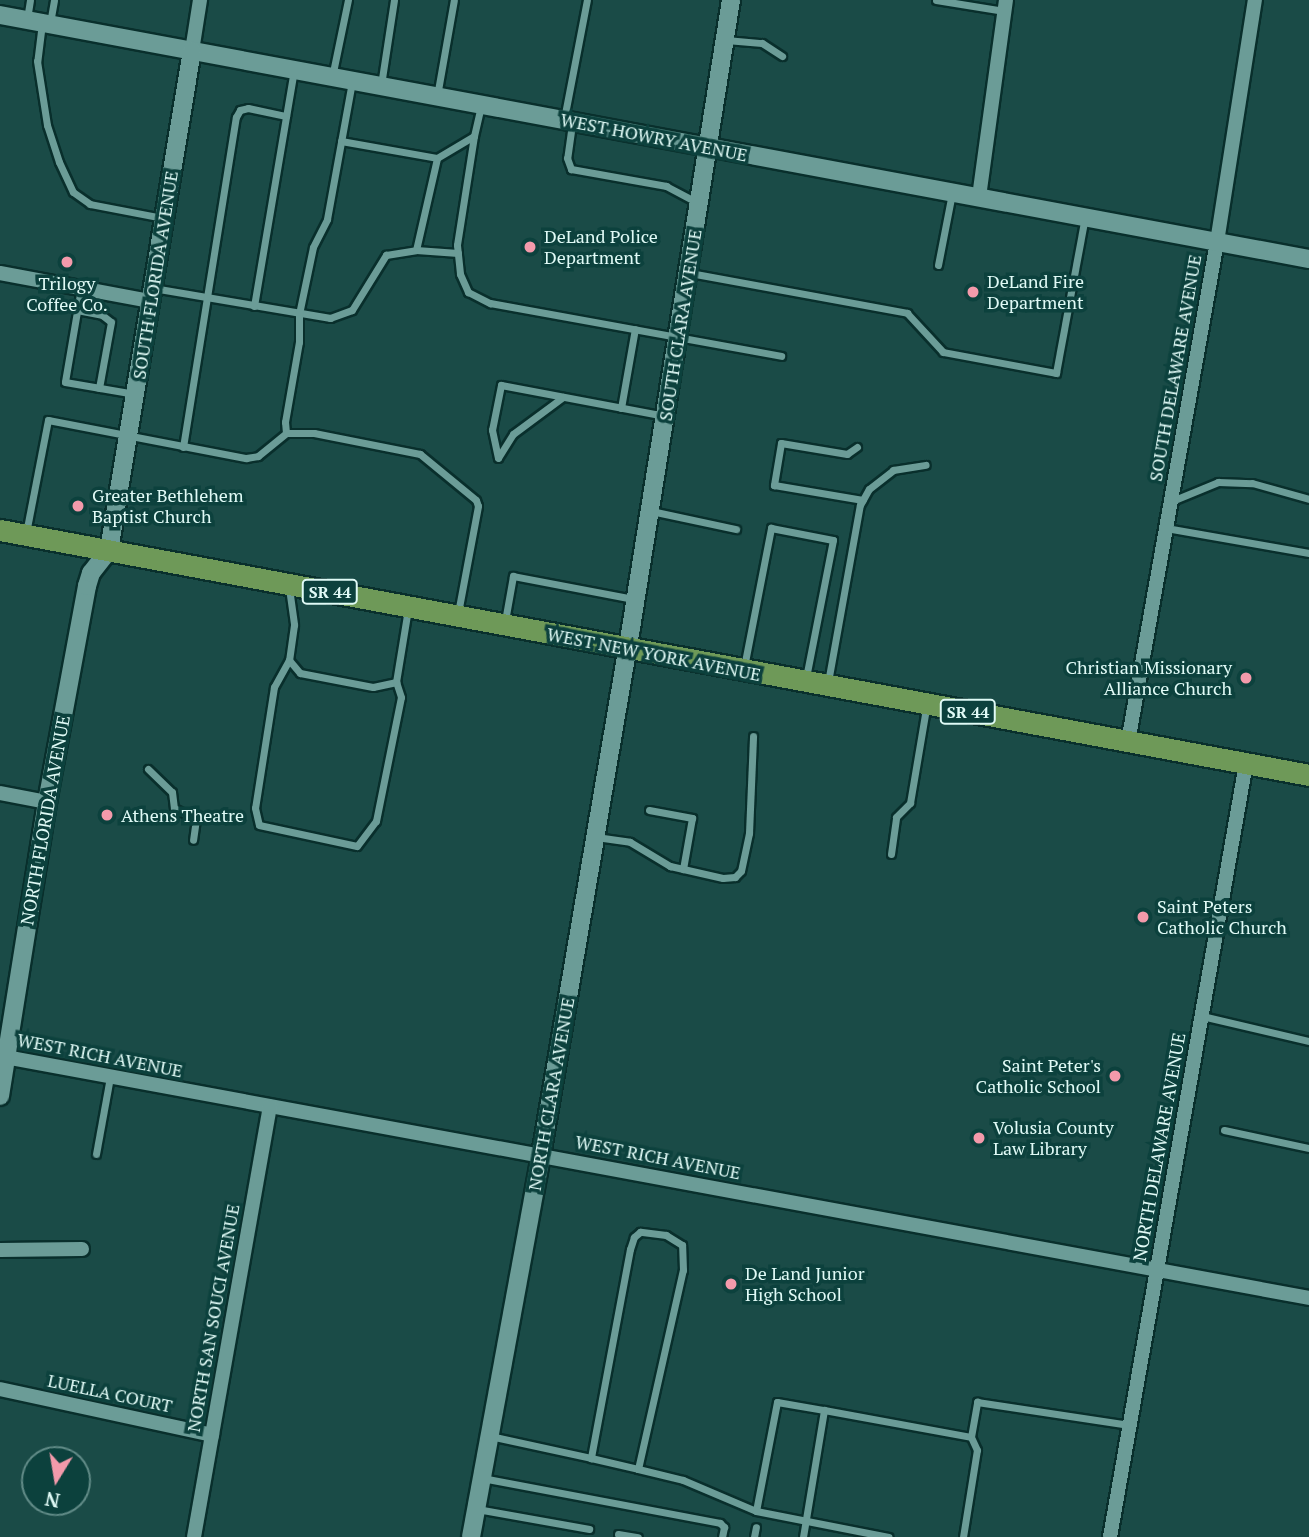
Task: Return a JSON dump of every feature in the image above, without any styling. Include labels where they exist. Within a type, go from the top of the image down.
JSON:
[{"type":"main road","name":"WEST NEW YORK AVENUE","points":[[0,530],[1309,775]]},
{"type":"street","name":"SOUTH FLORIDA AVENUE","points":[[109,550],[200,0]]},
{"type":"street","name":"SOUTH CLARA AVENUE","points":[[627,649],[731,0]]},
{"type":"street","name":"SOUTH DELAWARE AVENUE","points":[[1128,742],[1217,242],[1255,0]]},
{"type":"street","points":[[979,197],[1005,6]]},
{"type":"street","name":"WEST HOWRY AVENUE","points":[[0,15],[1309,259]]},
{"type":"street","points":[[0,273],[81,288],[151,295]]},
{"type":"street","name":"NORTH FLORIDA AVENUE","points":[[0,1096],[3,1056],[87,586],[92,573],[109,550]]},
{"type":"street","name":"NORTH CLARA AVENUE","points":[[471,1537],[541,1155],[627,649]]},
{"type":"street","name":"NORTH DELAWARE AVENUE","points":[[1110,1537],[1246,763]]},
{"type":"street","points":[[0,793],[47,802]]},
{"type":"street","name":"WEST RICH AVENUE","points":[[3,1056],[1309,1298]]},
{"type":"street","name":"NORTH SAN SOUCI AVENUE","points":[[194,1537],[270,1107]]},
{"type":"street","points":[[0,1250],[82,1249]]},
{"type":"street","name":"LUELLA COURT","points":[[0,1389],[212,1435]]},
{"type":"lane","points":[[30,0],[40,22]]},
{"type":"lane","points":[[54,0],[40,22],[37,61],[47,125],[59,162],[73,192],[90,204],[164,218]]},
{"type":"lane","points":[[332,77],[348,0]]},
{"type":"lane","points":[[381,86],[394,0]]},
{"type":"lane","points":[[437,96],[454,0]]},
{"type":"lane","points":[[587,0],[568,121],[567,158],[571,169],[666,186],[700,204]]},
{"type":"lane","points":[[936,0],[1005,6]]},
{"type":"lane","points":[[725,40],[762,43],[782,56]]},
{"type":"lane","points":[[254,306],[294,70]]},
{"type":"lane","points":[[286,433],[285,422],[299,342],[299,314],[313,247],[327,219],[352,80]]},
{"type":"lane","points":[[481,104],[458,253],[460,274],[468,292],[479,298],[781,356]]},
{"type":"lane","points":[[183,447],[205,297],[237,113],[248,108],[286,116]]},
{"type":"lane","points":[[341,141],[437,158],[474,136]]},
{"type":"lane","points":[[416,250],[437,158]]},
{"type":"lane","points":[[938,265],[952,192]]},
{"type":"lane","points":[[689,273],[907,313],[943,352],[1056,373],[1086,217]]},
{"type":"lane","points":[[151,295],[205,297],[330,318],[352,310],[386,256],[416,250],[458,253]]},
{"type":"lane","points":[[81,288],[65,382],[135,394]]},
{"type":"lane","points":[[77,310],[102,315],[111,322],[99,388]]},
{"type":"lane","points":[[621,408],[635,329]]},
{"type":"lane","points":[[563,397],[513,434],[498,458],[492,430],[501,385],[665,416]]},
{"type":"lane","points":[[26,535],[48,421],[251,458],[286,433],[314,433],[420,454],[476,500],[478,506],[457,617]]},
{"type":"lane","points":[[858,447],[847,454],[781,443],[774,485],[863,500]]},
{"type":"lane","points":[[827,686],[863,500],[879,479],[893,470],[926,465]]},
{"type":"lane","points":[[1171,502],[1218,482],[1252,483],[1309,499]]},
{"type":"lane","points":[[650,510],[736,528]]},
{"type":"lane","points":[[743,671],[771,528],[783,530],[833,540],[805,682]]},
{"type":"lane","points":[[1166,528],[1309,553]]},
{"type":"lane","points":[[504,626],[513,576],[636,599]]},
{"type":"lane","points":[[288,584],[294,625],[289,660],[274,687],[255,808],[259,825],[357,846],[376,821],[401,697],[396,682],[408,607]]},
{"type":"lane","points":[[289,660],[300,673],[373,687],[396,682]]},
{"type":"lane","points":[[891,854],[897,817],[910,803],[927,705]]},
{"type":"lane","points":[[595,837],[630,842],[656,859],[683,869],[723,878],[735,877],[741,871],[749,833],[753,736]]},
{"type":"lane","points":[[148,769],[172,792],[174,808],[196,819],[192,840]]},
{"type":"lane","points":[[649,810],[692,818],[683,869]]},
{"type":"lane","points":[[1201,1016],[1309,1041]]},
{"type":"lane","points":[[96,1154],[110,1077]]},
{"type":"lane","points":[[1224,1130],[1309,1149]]},
{"type":"lane","points":[[591,1458],[630,1249],[634,1237],[640,1232],[657,1233],[677,1240],[682,1245],[683,1270],[638,1469]]},
{"type":"lane","points":[[756,1511],[777,1402],[971,1437]]},
{"type":"lane","points":[[963,1537],[977,1450],[971,1437],[977,1402],[1129,1425]]},
{"type":"lane","points":[[803,1537],[824,1410]]},
{"type":"lane","points":[[490,1436],[683,1480],[756,1511],[888,1537]]},
{"type":"lane","points":[[482,1478],[720,1524],[724,1527],[722,1537]]},
{"type":"lane","points":[[477,1509],[589,1529]]},
{"type":"lane","points":[[754,1537],[755,1527]]},
{"type":"lane","points":[[618,1534],[638,1537]]},
{"type":"place","name":"DeLand Police Department","points":[[530,247]]},
{"type":"place","name":"Trilogy Coffee Co.","points":[[67,262]]},
{"type":"place","name":"DeLand Fire Department","points":[[973,292]]},
{"type":"place","name":"Greater Bethlehem Baptist Church","points":[[78,506]]},
{"type":"place","name":"Christian Missionary Alliance Church","points":[[1246,678]]},
{"type":"place","name":"Athens Theatre","points":[[107,815]]},
{"type":"place","name":"Saint Peters Catholic Church","points":[[1143,917]]},
{"type":"place","name":"Saint Peter's Catholic School","points":[[1115,1076]]},
{"type":"place","name":"Volusia County Law Library","points":[[979,1138]]},
{"type":"place","name":"De Land Junior High School","points":[[731,1284]]}]
